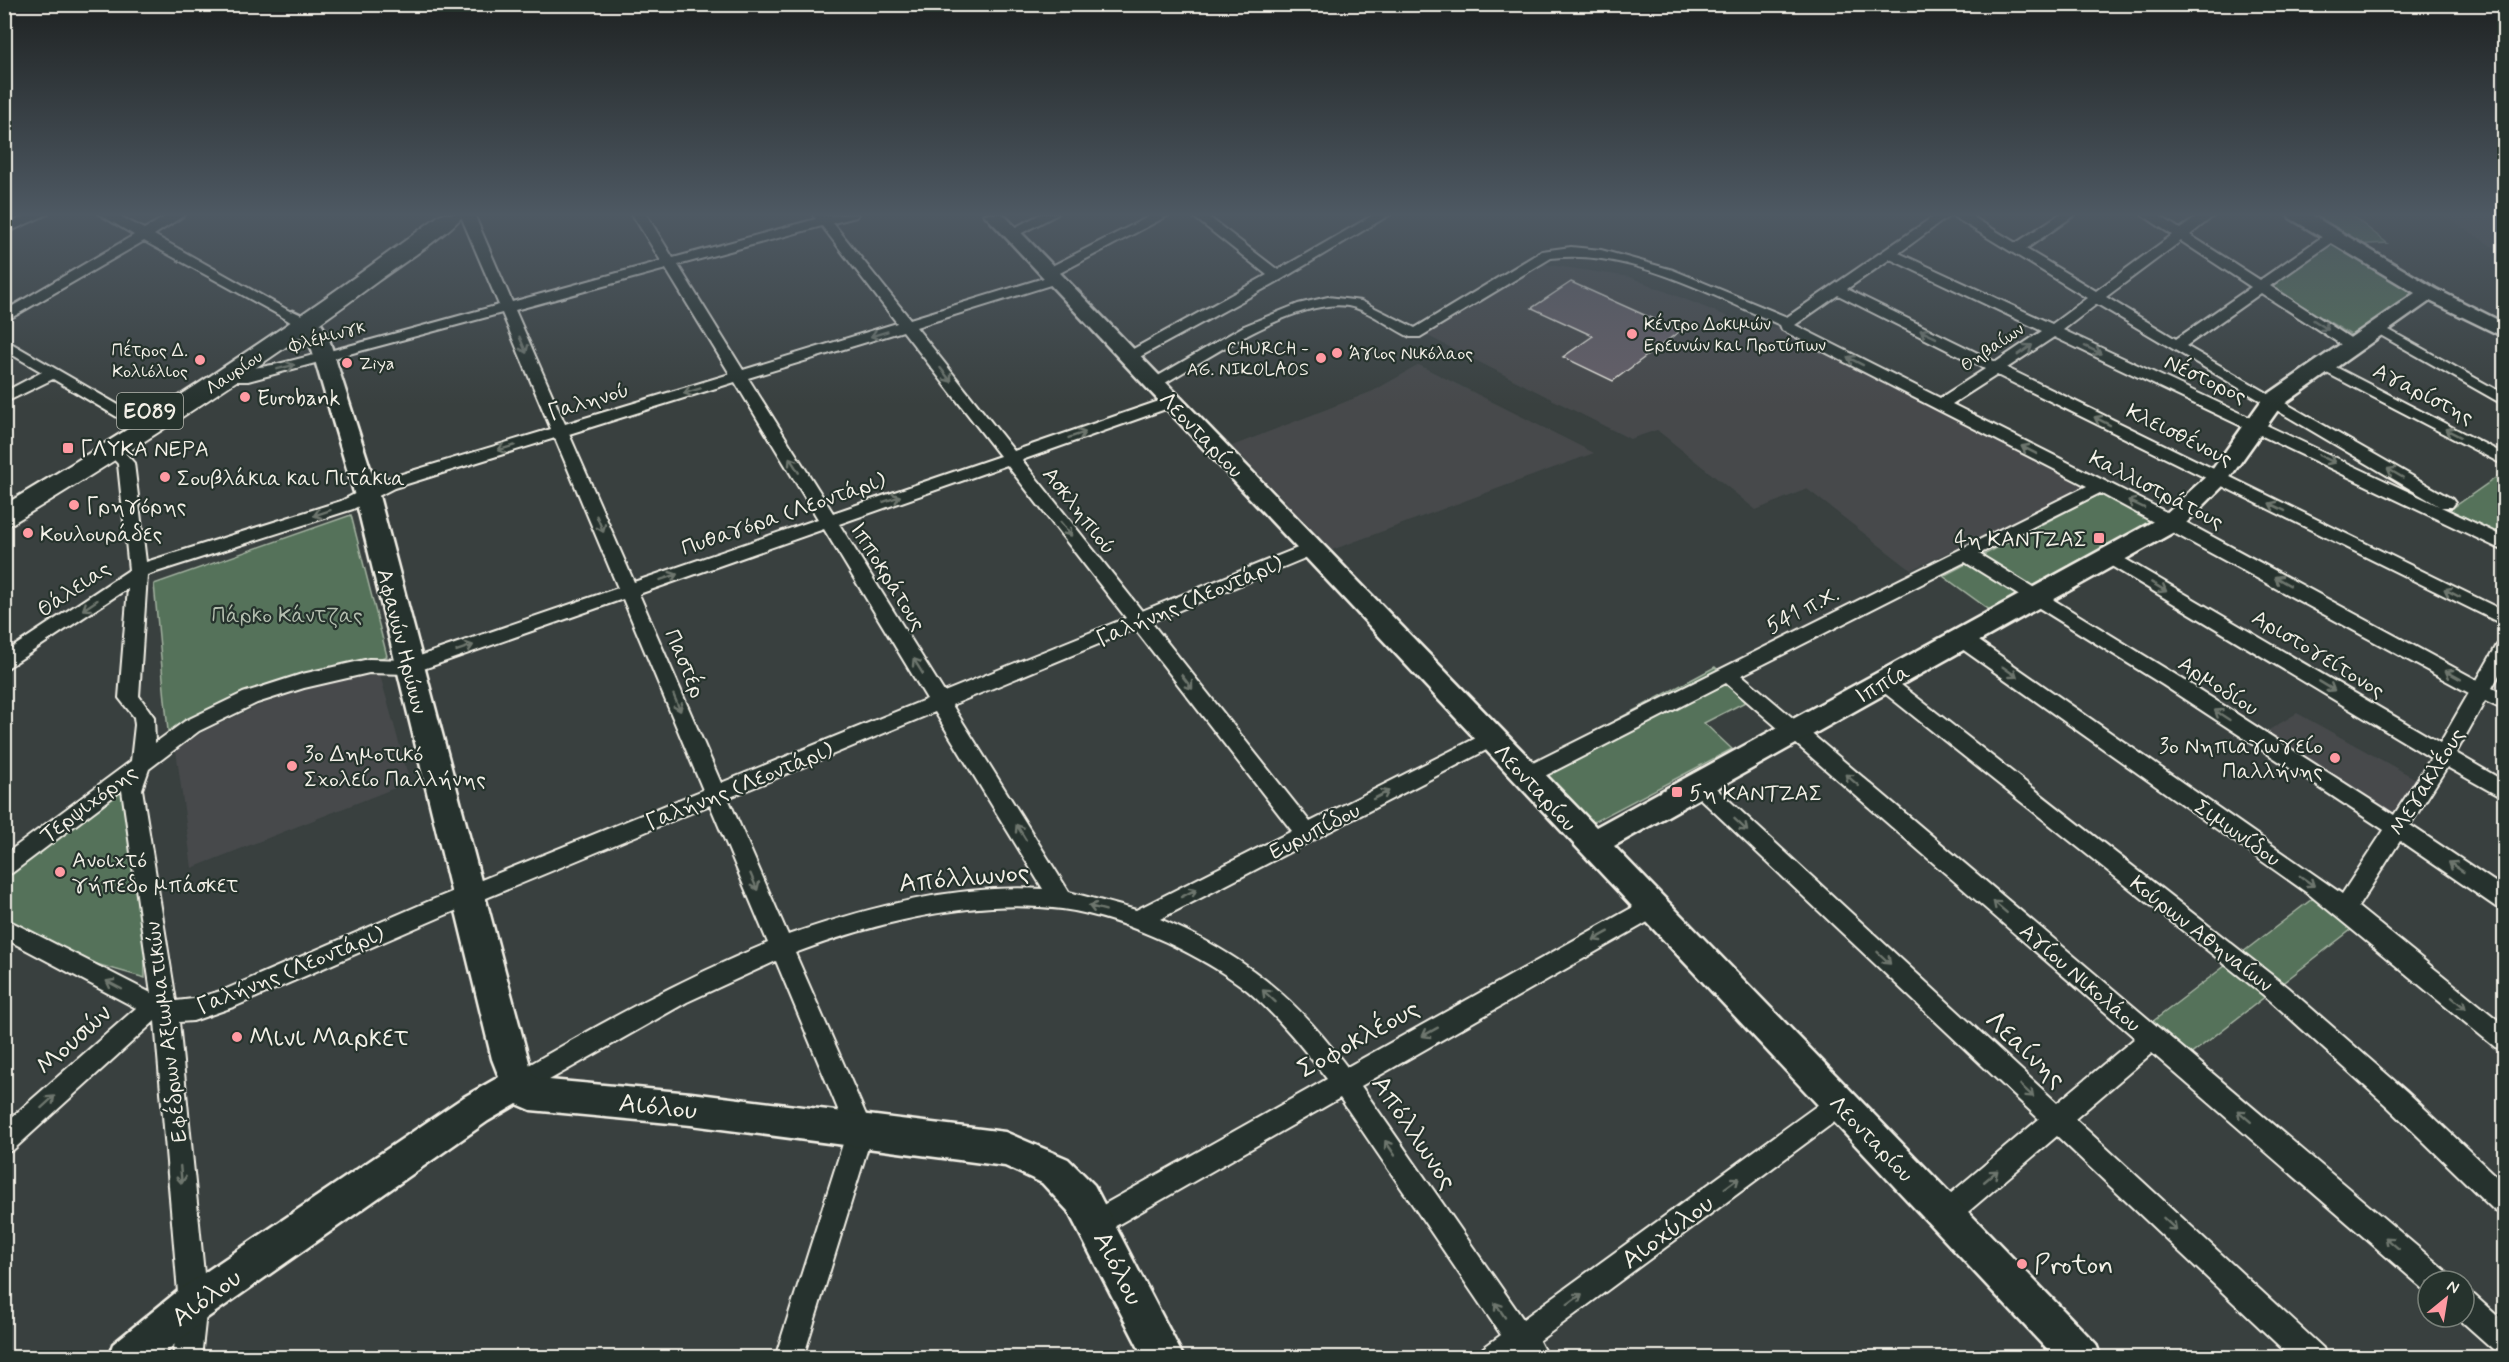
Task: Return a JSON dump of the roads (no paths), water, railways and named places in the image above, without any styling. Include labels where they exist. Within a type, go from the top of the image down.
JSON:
[{"type":"main road","name":"Λαυρίου","points":[[4,517],[229,376],[351,278]]},
{"type":"main road","name":"Λαυρίου","points":[[4,500],[370,278]]},
{"type":"street","points":[[4,318],[72,278]]},
{"type":"street","points":[[222,278],[299,320]]},
{"type":"street","name":"Παστέρ","points":[[495,278],[860,1131]]},
{"type":"street","name":"Φλέμινγκ","points":[[229,376],[248,376],[325,357],[612,278]]},
{"type":"street","name":"Ιπποκράτους","points":[[679,278],[1062,900]]},
{"type":"street","name":"Ασκληπιού","points":[[869,278],[1307,834]]},
{"type":"street","name":"Γαληνού","points":[[138,572],[347,505],[388,484],[907,326],[1047,278]]},
{"type":"street","name":"Λεονταρίου","points":[[1053,278],[2082,1358]]},
{"type":"street","points":[[1129,357],[1274,278]]},
{"type":"street","name":"Καλλιστράτους","points":[[1154,383],[1288,311],[1319,302],[1350,302],[1415,334],[1508,278]]},
{"type":"street","name":"Καλλιστράτους","points":[[1678,278],[1788,323],[1787,327],[2172,522],[2505,703]]},
{"type":"street","points":[[1788,323],[1854,278]]},
{"type":"street","name":"Νέστορος","points":[[1940,278],[2505,544]]},
{"type":"street","name":"Νέστορος","points":[[2064,278],[2175,346],[2446,503]]},
{"type":"street","name":"Θηβαίων","points":[[1941,405],[2052,331],[2124,278]]},
{"type":"street","points":[[2247,278],[2353,346]]},
{"type":"street","points":[[2175,346],[2273,278]]},
{"type":"street","points":[[2404,278],[2429,293],[2505,331]]},
{"type":"street","name":"Κλεισθένους","points":[[1836,290],[2505,620]]},
{"type":"street","name":"Ιππία","points":[[1591,844],[2172,522],[2218,478],[2253,424],[2272,402],[2429,293]]},
{"type":"street","name":"Αφανών Ηρώων","points":[[299,320],[314,328],[367,496],[509,1059],[519,1084]]},
{"type":"street","points":[[2380,329],[2505,400]]},
{"type":"street","points":[[4,343],[135,421]]},
{"type":"street","name":"Αγαρίστης","points":[[2324,366],[2505,460]]},
{"type":"street","points":[[4,398],[53,373]]},
{"type":"street","name":"Πυθαγόρα (Λεοντάρι)","points":[[409,667],[1171,402]]},
{"type":"street","name":"Εφέδρων Αξιωματικών","points":[[113,450],[126,463],[138,572],[129,698],[144,717],[143,761],[132,789],[160,1009],[193,1304],[187,1358]]},
{"type":"street","name":"541 π.Χ.","points":[[1526,776],[2100,486]]},
{"type":"street","name":"Γαλήνης (Λεοντάρι)","points":[[160,1009],[193,1010],[228,999],[467,896],[1311,549]]},
{"type":"street","name":"Αρμοδίου","points":[[1965,554],[2037,597],[2398,828],[2505,900]]},
{"type":"street","name":"Αριστογείτονος","points":[[2109,557],[2505,791]]},
{"type":"street","name":"Θάλειας","points":[[4,663],[138,572]]},
{"type":"street","name":"Σιμωνίδου","points":[[1962,639],[2344,909],[2505,1040]]},
{"type":"street","name":"Μεγακλέους","points":[[2344,909],[2444,755],[2505,650]]},
{"type":"street","name":"Τερψιχόρης","points":[[4,867],[192,726],[250,698],[302,681],[369,666],[409,667]]},
{"type":"street","name":"Αγίου Νικολάου","points":[[1727,673],[2422,1269]]},
{"type":"street","name":"Κούρων Αθηναίων","points":[[1884,682],[2279,994],[2397,1099],[2505,1203]]},
{"type":"street","name":"Ευρυπίδου","points":[[1137,920],[1491,739]]},
{"type":"street","name":"Λεαίνης","points":[[1699,785],[2313,1358]]},
{"type":"street","name":"Απόλλωνος","points":[[519,1084],[658,1005],[782,947],[865,920],[943,903],[998,898],[1062,900],[1137,920],[1183,939],[1243,974],[1288,1015],[1344,1080],[1527,1348]]},
{"type":"street","name":"Σοφοκλέους","points":[[1096,1223],[1344,1080],[1652,908]]},
{"type":"street","points":[[4,927],[160,1009]]},
{"type":"street","name":"Μουσών","points":[[4,1141],[160,1009]]},
{"type":"street","points":[[1946,1214],[2152,1038]]},
{"type":"street","name":"Αιόλου","points":[[127,1358],[193,1304],[476,1109],[519,1084],[531,1094],[691,1109],[1005,1149],[1022,1154],[1040,1162],[1068,1183],[1096,1223],[1165,1358]]},
{"type":"street","name":"Αιοχύλου","points":[[1493,1358],[1527,1348],[1839,1104]]},
{"type":"street","points":[[789,1358],[860,1131]]},
{"type":"street","points":[[2476,1315],[2505,1340]]},
{"type":"place","name":"Κέντρο Δοκιμών Ερευνών και Προτύπων","points":[[1632,334]]},
{"type":"place","name":"Άγιος Νικόλαος","points":[[1337,353]]},
{"type":"place","name":"CHURCH - AG. NIKOLAOS","points":[[1321,358]]},
{"type":"place","name":"Πέτρος Δ. Κολιόλιος","points":[[200,360]]},
{"type":"place","name":"Ziya","points":[[347,363]]},
{"type":"place","name":"Eurobank","points":[[245,397]]},
{"type":"place","name":"ΓΛΥΚΑ ΝΕΡΑ","points":[[68,448]]},
{"type":"place","name":"Σουβλάκια και Πιτάκια","points":[[165,477]]},
{"type":"place","name":"Γρηγόρης","points":[[74,505]]},
{"type":"place","name":"Κουλουράδες","points":[[28,533]]},
{"type":"place","name":"4η ΚΑΝΤΖΑΣ","points":[[2099,538]]},
{"type":"place","name":"3ο Νηπιαγωγείο Παλλήνης","points":[[2335,758]]},
{"type":"place","name":"3ο Δημοτικό Σχολείο Παλλήνης","points":[[292,766]]},
{"type":"place","name":"5η ΚΑΝΤΖΑΣ","points":[[1677,792]]},
{"type":"place","name":"Ανοιχτό γήπεδο μπάσκετ","points":[[60,872]]},
{"type":"place","name":"Μινι Μαρκετ","points":[[237,1037]]},
{"type":"place","name":"Proton","points":[[2022,1264]]},
{"type":"park label","name":"Πάρκο Κάντζας","points":[[287,614]]}]
